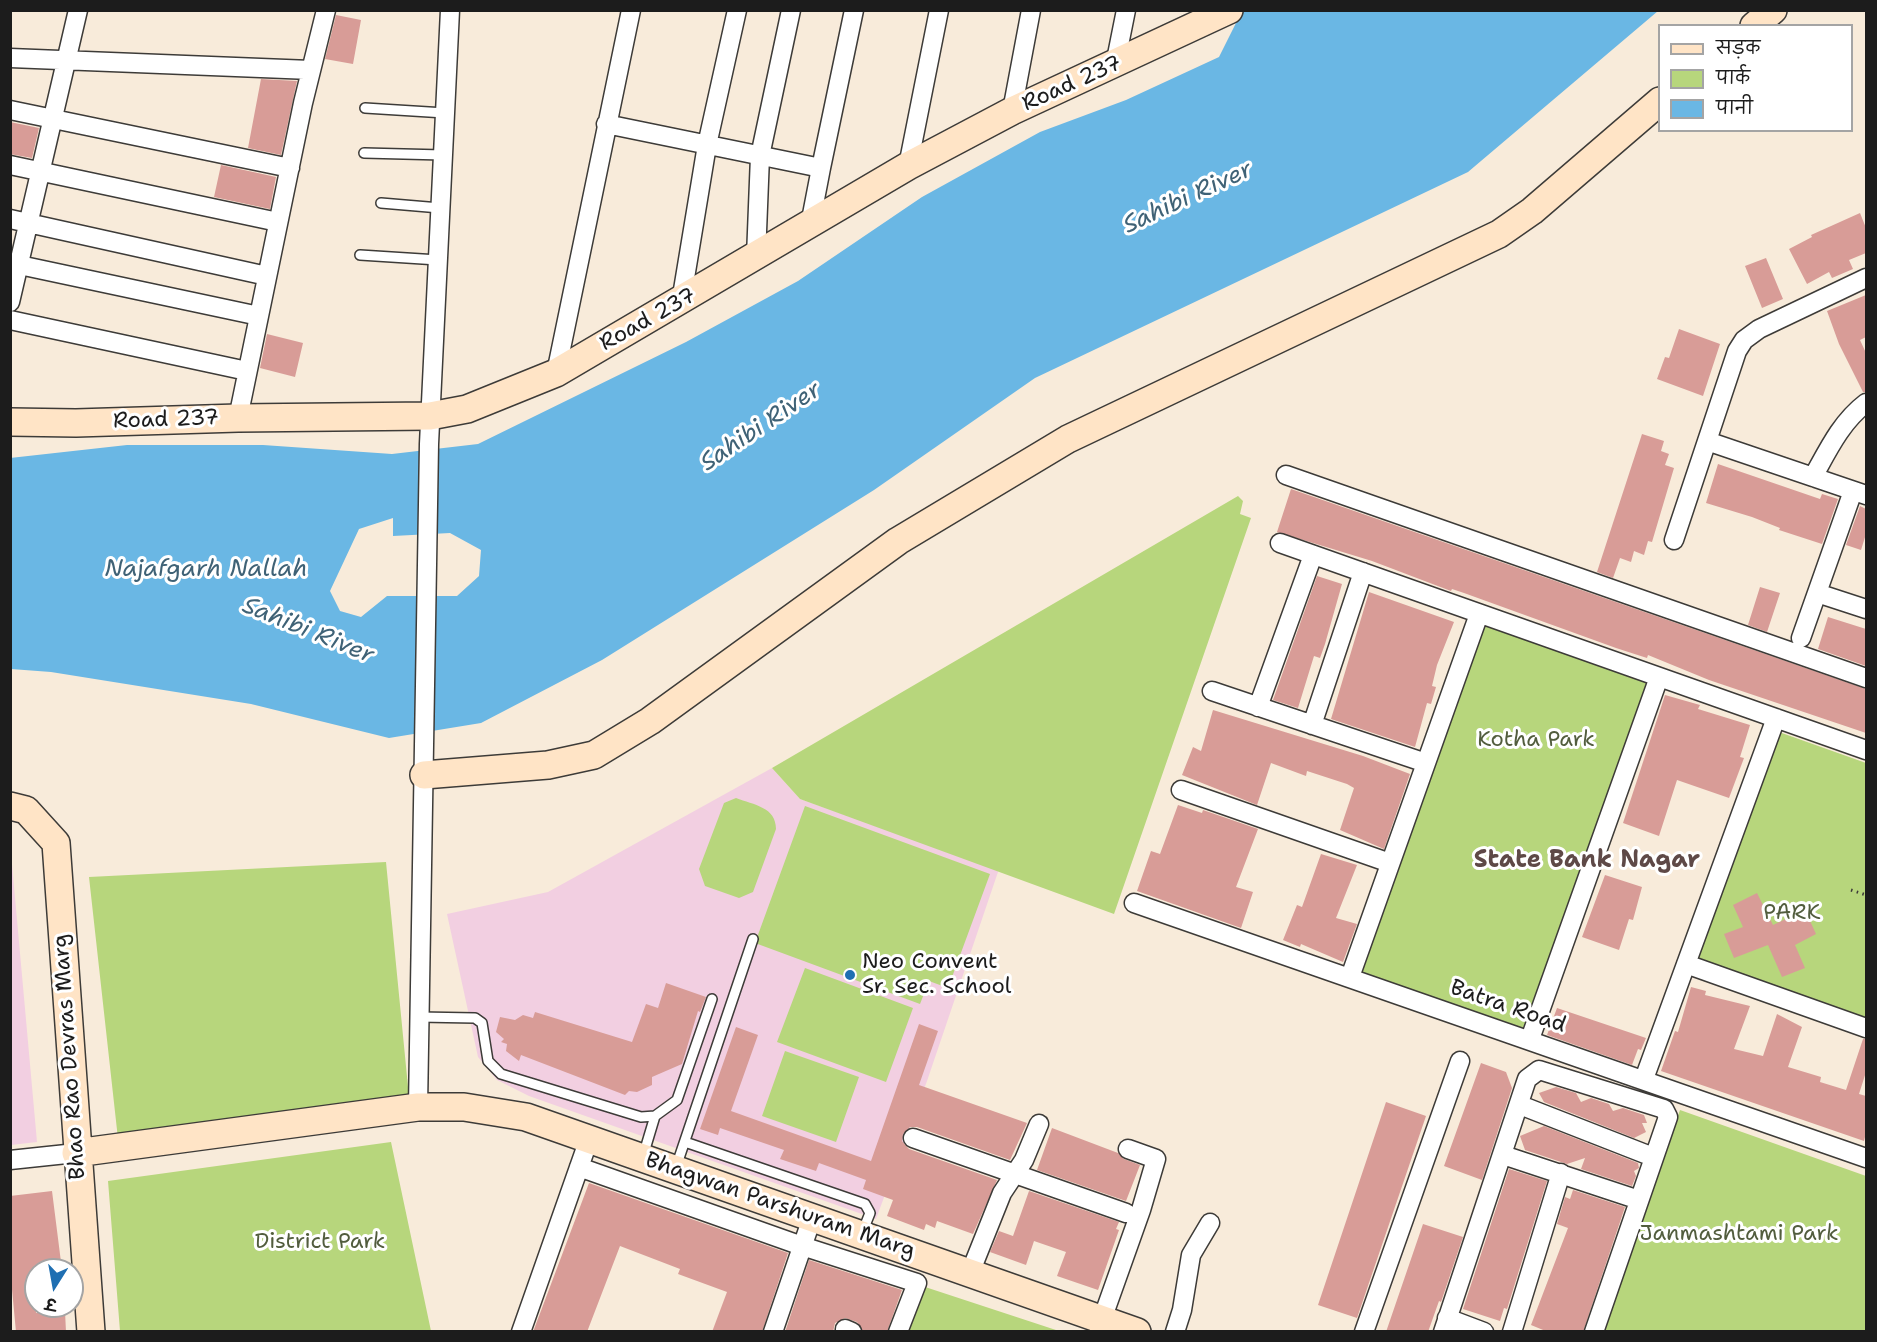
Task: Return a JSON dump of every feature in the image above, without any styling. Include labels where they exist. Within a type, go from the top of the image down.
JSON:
[{"type":"street","points":[[10,303],[15,264],[29,224],[78,10]]},
{"type":"street","points":[[238,418],[278,222],[326,10]]},
{"type":"street","points":[[418,1107],[429,444],[450,10]]},
{"type":"street","points":[[556,373],[631,10]]},
{"type":"street","points":[[681,302],[707,145],[737,10]]},
{"type":"street","points":[[756,256],[760,156],[791,10]]},
{"type":"street","points":[[810,225],[854,10]]},
{"type":"street","points":[[908,166],[939,10]]},
{"type":"street","points":[[1012,111],[1031,10]]},
{"type":"street","points":[[1115,65],[1126,10]]},
{"type":"street","name":"Road 237","points":[[10,422],[76,423],[430,416],[467,409],[556,373],[681,302],[908,166],[1012,111],[1229,10]]},
{"type":"street","points":[[1756,24],[1773,10]]},
{"type":"street","points":[[10,58],[311,70]]},
{"type":"street","points":[[424,763],[548,765],[594,755],[650,721],[898,541],[1068,439],[1499,234],[1532,211],[1658,102]]},
{"type":"street","points":[[10,110],[54,117],[290,168]]},
{"type":"street","points":[[606,124],[821,168]]},
{"type":"street","points":[[10,165],[278,222]]},
{"type":"street","points":[[10,219],[267,276]]},
{"type":"street","points":[[15,264],[259,316]]},
{"type":"street","points":[[1674,540],[1737,351],[1744,340],[1759,329],[1866,278]]},
{"type":"street","points":[[10,320],[248,371]]},
{"type":"street","points":[[1813,477],[1840,429],[1852,413],[1866,403]]},
{"type":"street","points":[[1707,441],[1860,493],[1800,638]]},
{"type":"street","points":[[1286,475],[1866,678]]},
{"type":"street","points":[[1280,543],[1866,750]]},
{"type":"street","points":[[1258,707],[1313,555]]},
{"type":"street","points":[[1312,725],[1363,572]]},
{"type":"street","points":[[1817,593],[1866,609]]},
{"type":"street","points":[[1350,977],[1479,614]]},
{"type":"street","points":[[1530,1040],[1659,677]]},
{"type":"street","points":[[1212,691],[1426,763]]},
{"type":"street","points":[[1644,1079],[1776,718]]},
{"type":"street","points":[[1181,790],[1390,863]]},
{"type":"street","name":"Bhao Rao Devras Marg","points":[[10,806],[26,810],[56,843],[76,1153],[91,1332]]},
{"type":"street","name":"Batra Road","points":[[1134,903],[1866,1158]]},
{"type":"street","points":[[1686,964],[1866,1028]]},
{"type":"street","points":[[1364,1332],[1460,1061]]},
{"type":"street","points":[[1484,1332],[1445,1325],[1520,1106],[1527,1079],[1539,1070],[1664,1109],[1668,1117],[1594,1332]]},
{"type":"street","points":[[1520,1106],[1653,1157]]},
{"type":"street","name":"Bhagwan Parshuram Marg","points":[[76,1153],[418,1107],[464,1107],[526,1117],[970,1273],[1100,1325],[1137,1332]]},
{"type":"street","points":[[970,1273],[1002,1193],[1024,1160],[1039,1124]]},
{"type":"street","points":[[913,1138],[1081,1195],[1126,1213]]},
{"type":"street","points":[[521,1332],[589,1139]]},
{"type":"street","points":[[1100,1325],[1141,1210],[1156,1159],[1128,1149]]},
{"type":"street","points":[[10,1160],[76,1153]]},
{"type":"street","points":[[1503,1155],[1639,1200]]},
{"type":"street","points":[[579,1167],[802,1246],[916,1283]]},
{"type":"street","points":[[1512,1332],[1561,1173]]},
{"type":"street","points":[[773,1332],[812,1218]]},
{"type":"street","points":[[1175,1332],[1182,1310],[1187,1269],[1197,1244],[1210,1223]]},
{"type":"street","points":[[898,1332],[925,1258]]},
{"type":"street","points":[[844,1332],[845,1329],[852,1332]]},
{"type":"lane","points":[[365,108],[445,113]]},
{"type":"lane","points":[[364,153],[443,154]]},
{"type":"lane","points":[[381,203],[440,208]]},
{"type":"lane","points":[[360,255],[438,260]]},
{"type":"lane","points":[[676,1170],[753,939]]},
{"type":"lane","points":[[419,1017],[475,1018],[482,1023],[488,1062],[501,1074],[641,1117],[655,1116],[677,1100],[712,999]]},
{"type":"lane","points":[[642,1158],[655,1116]]},
{"type":"lane","points":[[685,1142],[865,1204],[870,1213],[862,1235]]},
{"type":"path","points":[[1851,890],[1866,895]]},
{"type":"shaded area","points":[[772,768],[800,799],[999,869],[927,1081],[876,1219],[529,1096],[497,1080],[478,1057],[447,914],[548,892]]},
{"type":"shaded area","points":[[11,853],[37,1142],[10,1145]]},
{"type":"green space","points":[[1238,496],[1243,501],[1240,514],[1251,518],[1114,914],[800,799],[772,768]]},
{"type":"green space","name":"Kotha Park","points":[[1485,626],[1649,683],[1523,1028],[1362,973]]},
{"type":"green space","name":"PARK","points":[[1779,732],[1866,763],[1866,1019],[1696,960]]},
{"type":"green space","points":[[736,798],[768,811],[775,822],[776,829],[753,892],[739,898],[705,886],[699,869],[724,803]]},
{"type":"green space","points":[[805,806],[990,874],[948,988],[929,981],[920,1004],[755,943]]},
{"type":"green space","points":[[386,862],[409,1097],[119,1148],[89,877]]},
{"type":"green space","points":[[805,968],[913,1008],[886,1082],[777,1042]]},
{"type":"green space","points":[[785,1051],[859,1077],[836,1142],[762,1116]]},
{"type":"green space","name":"Janmashtami Park","points":[[1680,1110],[1866,1176],[1866,1331],[1601,1332]]},
{"type":"green space","name":"District Park","points":[[391,1142],[431,1331],[120,1331],[108,1181]]},
{"type":"green space","points":[[916,1284],[1059,1331],[900,1332]]},
{"type":"water","points":[[1242,11],[1658,11],[1468,172],[1035,378],[874,490],[602,660],[481,723],[389,738],[251,704],[51,672],[11,669],[10,458],[127,445],[263,445],[392,454],[478,444],[686,342],[798,281],[922,197],[1040,132],[1126,100],[1219,57]],"holes":[[[393,518],[393,536],[450,533],[481,550],[479,576],[457,596],[387,596],[361,617],[340,611],[330,591],[359,529]]]},
{"type":"building","points":[[336,15],[361,20],[353,64],[325,59]]},
{"type":"building","points":[[261,79],[297,81],[281,155],[248,148]]},
{"type":"building","points":[[10,122],[39,128],[32,158],[10,154]]},
{"type":"building","points":[[221,165],[276,177],[270,209],[214,197]]},
{"type":"building","points":[[1860,213],[1866,228],[1866,253],[1849,260],[1853,269],[1832,278],[1829,272],[1807,284],[1789,249],[1812,237],[1811,235]]},
{"type":"building","points":[[1766,258],[1783,299],[1762,308],[1745,266]]},
{"type":"building","points":[[1866,295],[1866,337],[1860,340],[1866,353],[1866,392],[1863,392],[1839,344],[1827,311]]},
{"type":"building","points":[[1679,329],[1720,344],[1703,396],[1657,379],[1665,357],[1669,358]]},
{"type":"building","points":[[267,334],[303,343],[295,377],[260,368]]},
{"type":"building","points":[[1642,434],[1664,441],[1661,451],[1669,454],[1665,465],[1674,468],[1652,542],[1648,541],[1644,555],[1634,551],[1631,562],[1620,558],[1613,578],[1597,572]]},
{"type":"building","points":[[1718,464],[1820,499],[1822,494],[1838,499],[1822,544],[1779,530],[1780,528],[1752,517],[1706,503]]},
{"type":"building","points":[[1291,489],[1866,689],[1866,733],[1709,680],[1648,655],[1647,658],[1616,648],[1372,561],[1277,532]]},
{"type":"building","points":[[1860,506],[1866,509],[1866,534],[1861,550],[1846,545]]},
{"type":"building","points":[[1317,576],[1342,584],[1325,644],[1320,658],[1314,656],[1298,708],[1273,700]]},
{"type":"building","points":[[1760,587],[1780,593],[1767,632],[1748,625]]},
{"type":"building","points":[[1369,592],[1454,622],[1437,665],[1432,686],[1436,687],[1431,704],[1427,703],[1415,747],[1331,719]]},
{"type":"building","points":[[1828,617],[1866,629],[1866,666],[1818,649]]},
{"type":"building","points":[[1665,695],[1700,705],[1698,709],[1750,725],[1740,757],[1744,758],[1729,798],[1677,780],[1659,836],[1623,823]]},
{"type":"building","points":[[1213,710],[1363,756],[1410,774],[1384,849],[1340,830],[1354,788],[1347,784],[1307,771],[1306,776],[1271,763],[1257,805],[1182,775],[1193,747],[1201,751]]},
{"type":"building","points":[[1178,805],[1202,813],[1203,810],[1258,829],[1236,887],[1253,892],[1241,928],[1137,891],[1151,851],[1160,854]]},
{"type":"building","points":[[1321,854],[1357,865],[1336,918],[1357,924],[1343,962],[1301,944],[1300,947],[1283,940],[1297,905],[1302,907]]},
{"type":"building","points":[[1605,875],[1642,887],[1633,920],[1629,919],[1619,950],[1582,937]]},
{"type":"building","points":[[1757,893],[1773,925],[1805,910],[1816,934],[1795,945],[1805,968],[1782,977],[1768,945],[1734,958],[1724,934],[1743,927],[1733,905]]},
{"type":"building","points":[[666,983],[706,997],[700,1012],[698,1011],[682,1064],[652,1077],[652,1085],[637,1092],[629,1091],[625,1095],[521,1055],[519,1061],[506,1051],[507,1044],[501,1042],[504,1039],[496,1032],[500,1017],[515,1020],[523,1015],[533,1018],[535,1012],[632,1042],[646,1004],[658,1008]]},
{"type":"building","points":[[1691,987],[1706,991],[1705,995],[1750,1006],[1734,1049],[1763,1056],[1777,1014],[1802,1027],[1788,1067],[1821,1077],[1820,1082],[1846,1090],[1863,1039],[1866,1039],[1866,1072],[1859,1094],[1866,1096],[1864,1141],[1661,1071],[1675,1031],[1678,1032]]},
{"type":"building","points":[[1557,1008],[1646,1038],[1641,1050],[1638,1049],[1632,1065],[1547,1035]]},
{"type":"building","points":[[919,1024],[938,1031],[919,1085],[1027,1123],[1010,1160],[917,1127],[910,1127],[903,1134],[902,1141],[909,1149],[997,1180],[973,1234],[937,1221],[935,1228],[926,1224],[924,1230],[887,1216],[893,1200],[863,1189],[866,1180],[819,1163],[816,1171],[780,1159],[784,1150],[720,1128],[718,1135],[700,1129],[736,1027],[758,1035],[731,1111],[871,1161]]},
{"type":"building","points":[[1481,1063],[1506,1072],[1512,1088],[1482,1180],[1444,1166]]},
{"type":"building","points":[[1556,1087],[1576,1093],[1581,1102],[1591,1098],[1609,1104],[1613,1111],[1623,1108],[1644,1115],[1647,1123],[1642,1123],[1646,1132],[1634,1138],[1544,1102],[1539,1093]]},
{"type":"building","points":[[1386,1102],[1426,1116],[1357,1318],[1318,1305]]},
{"type":"building","points":[[1544,1126],[1638,1163],[1639,1168],[1634,1171],[1636,1176],[1632,1186],[1581,1169],[1585,1158],[1567,1164],[1525,1150],[1520,1136]]},
{"type":"building","points":[[1052,1128],[1118,1153],[1124,1159],[1140,1165],[1126,1201],[1037,1170]]},
{"type":"building","points":[[1509,1169],[1547,1181],[1507,1309],[1504,1308],[1500,1321],[1463,1309]]},
{"type":"building","points":[[589,1183],[788,1253],[762,1332],[712,1332],[727,1292],[678,1274],[680,1269],[620,1246],[587,1332],[533,1332]]},
{"type":"building","points":[[1573,1190],[1625,1207],[1583,1332],[1548,1332],[1531,1325],[1568,1228],[1557,1224],[1565,1197],[1570,1199]]},
{"type":"building","points":[[52,1191],[60,1258],[24,1258],[24,1318],[65,1318],[66,1332],[16,1332],[10,1268],[10,1196]]},
{"type":"building","points":[[1029,1191],[1119,1222],[1116,1229],[1119,1230],[1098,1290],[1057,1276],[1066,1252],[1034,1241],[1026,1265],[990,1252],[999,1231],[1013,1236]]},
{"type":"building","points":[[1423,1224],[1463,1237],[1441,1302],[1439,1301],[1428,1332],[1386,1332]]},
{"type":"building","points":[[809,1260],[902,1290],[887,1332],[863,1332],[857,1322],[845,1318],[835,1323],[833,1332],[785,1332]]},
{"type":"place","name":"Neo Convent Sr. Sec. School","points":[[850,975]]},
{"type":"district","name":"State Bank Nagar","points":[[1587,861]]},
{"type":"water label","name":"Sahibi River","points":[[1188,198]]},
{"type":"water label","name":"Sahibi River","points":[[761,427]]},
{"type":"water label","name":"Najafgarh Nallah","points":[[206,570]]},
{"type":"water label","name":"Sahibi River","points":[[308,631]]}]
